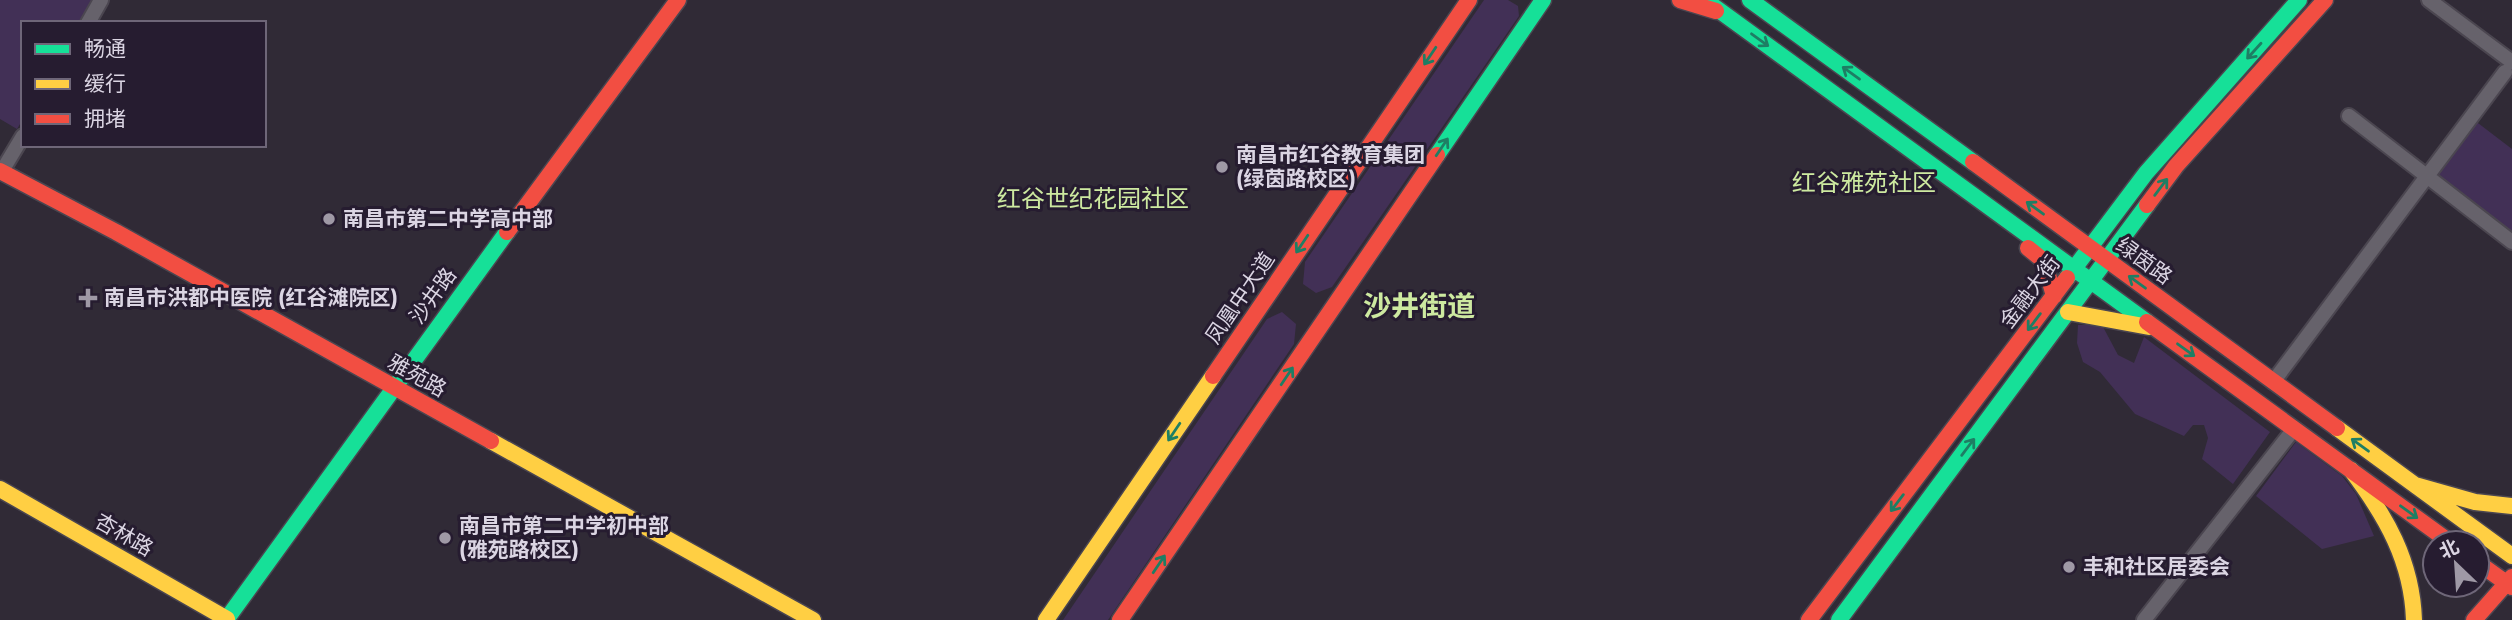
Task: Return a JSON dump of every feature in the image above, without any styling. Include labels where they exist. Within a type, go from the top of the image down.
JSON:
[{"type":"main road","name":"沙井路","points":[[227,620],[393,387],[678,0]]},
{"type":"main road","name":"凤凰中大道","points":[[1046,620],[1469,0]]},
{"type":"main road","points":[[1680,0],[1724,13]]},
{"type":"main road","points":[[1705,0],[2432,529]]},
{"type":"main road","name":"绿茵路","points":[[1750,0],[2512,556]]},
{"type":"main road","name":"金融大街","points":[[1809,620],[2146,173],[2299,0]]},
{"type":"main road","name":"金融大街","points":[[1839,620],[2176,166],[2325,0]]},
{"type":"main road","points":[[1120,620],[1544,1]]},
{"type":"main road","name":"雅苑路","points":[[1,171],[116,232],[813,620]]},
{"type":"main road","points":[[1972,195],[1984,214],[2044,261],[2054,296]]},
{"type":"main road","points":[[2068,312],[2156,328]]},
{"type":"main road","points":[[2351,470],[2376,501],[2405,562],[2414,602],[2414,620]]},
{"type":"main road","points":[[2415,485],[2476,503],[2512,506]]},
{"type":"main road","name":"杏林路","points":[[0,489],[227,620]]},
{"type":"main road","points":[[2474,620],[2510,582],[2491,570]]},
{"type":"main road","points":[[2407,620],[2414,602]]},
{"type":"street","points":[[89,21],[101,0]]},
{"type":"street","points":[[2273,382],[2508,67],[2429,0]]},
{"type":"street","points":[[2349,116],[2512,242]]},
{"type":"street","points":[[1,171],[21,139]]},
{"type":"street","points":[[2144,620],[2294,429]]},
{"type":"shaded area","points":[[0,0],[98,0],[84,21],[21,21],[21,122],[17,129],[0,119]]},
{"type":"shaded area","points":[[1484,0],[1508,0],[1518,6],[1519,16],[1332,287],[1316,293],[1303,284],[1305,262]]},
{"type":"shaded area","points":[[2474,120],[2512,149],[2512,237],[2431,175]]},
{"type":"shaded area","points":[[1282,312],[1296,324],[1294,344],[1108,620],[1063,620],[1267,319]]},
{"type":"shaded area","points":[[2078,325],[2102,325],[2118,355],[2134,363],[2144,337],[2270,432],[2233,484],[2202,459],[2208,438],[2204,425],[2193,425],[2184,436],[2135,414],[2100,372],[2083,362],[2077,343]]},
{"type":"shaded area","points":[[2296,442],[2342,476],[2356,494],[2374,536],[2322,549],[2256,496]]},
{"type":"traffic: fast","points":[[1437,155],[1543,0]]},
{"type":"traffic: fast","points":[[1705,0],[2147,322]]},
{"type":"traffic: fast","points":[[1750,0],[1973,162]]},
{"type":"traffic: fast","points":[[2067,278],[2146,173],[2299,0]]},
{"type":"traffic: fast","points":[[1839,620],[2147,205]]},
{"type":"traffic: fast","points":[[226,620],[507,232]]},
{"type":"traffic: slow","points":[[2068,312],[2149,327]]},
{"type":"traffic: slow","points":[[1046,620],[1213,376]]},
{"type":"traffic: slow","points":[[2337,428],[2512,556]]},
{"type":"traffic: slow","points":[[491,441],[813,620]]},
{"type":"traffic: slow","points":[[2351,470],[2395,540],[2408,578],[2414,620]]},
{"type":"traffic: slow","points":[[2415,485],[2475,502],[2512,506]]},
{"type":"traffic: slow","points":[[0,489],[227,619]]},
{"type":"traffic: jam","points":[[507,232],[678,0]]},
{"type":"traffic: jam","points":[[1213,376],[1469,0]]},
{"type":"traffic: jam","points":[[1680,0],[1716,11]]},
{"type":"traffic: jam","points":[[2147,205],[2176,166],[2325,0]]},
{"type":"traffic: jam","points":[[1120,620],[1437,155]]},
{"type":"traffic: jam","points":[[1973,162],[2337,428]]},
{"type":"traffic: jam","points":[[0,171],[116,232],[491,441]]},
{"type":"traffic: jam","points":[[2028,248],[2044,261],[2054,296]]},
{"type":"traffic: jam","points":[[1809,620],[2067,278]]},
{"type":"traffic: jam","points":[[2147,322],[2432,529]]},
{"type":"traffic: jam","points":[[2491,572],[2512,587]]},
{"type":"traffic: jam","points":[[2474,620],[2512,577]]},
{"type":"place","name":"南昌市红谷教育集团 (绿茵路校区)","points":[[1222,167]]},
{"type":"place","name":"南昌市第二中学高中部","points":[[329,219]]},
{"type":"place","name":"南昌市洪都中医院 (红谷滩院区)","points":[[88,298]]},
{"type":"place","name":"南昌市第二中学初中部 (雅苑路校区)","points":[[445,538]]},
{"type":"place","name":"丰和社区居委会","points":[[2069,567]]},
{"type":"district","name":"红谷雅苑社区","points":[[1864,183]]},
{"type":"district","name":"红谷世纪花园社区","points":[[1093,199]]},
{"type":"district","name":"沙井街道","points":[[1419,306]]}]
